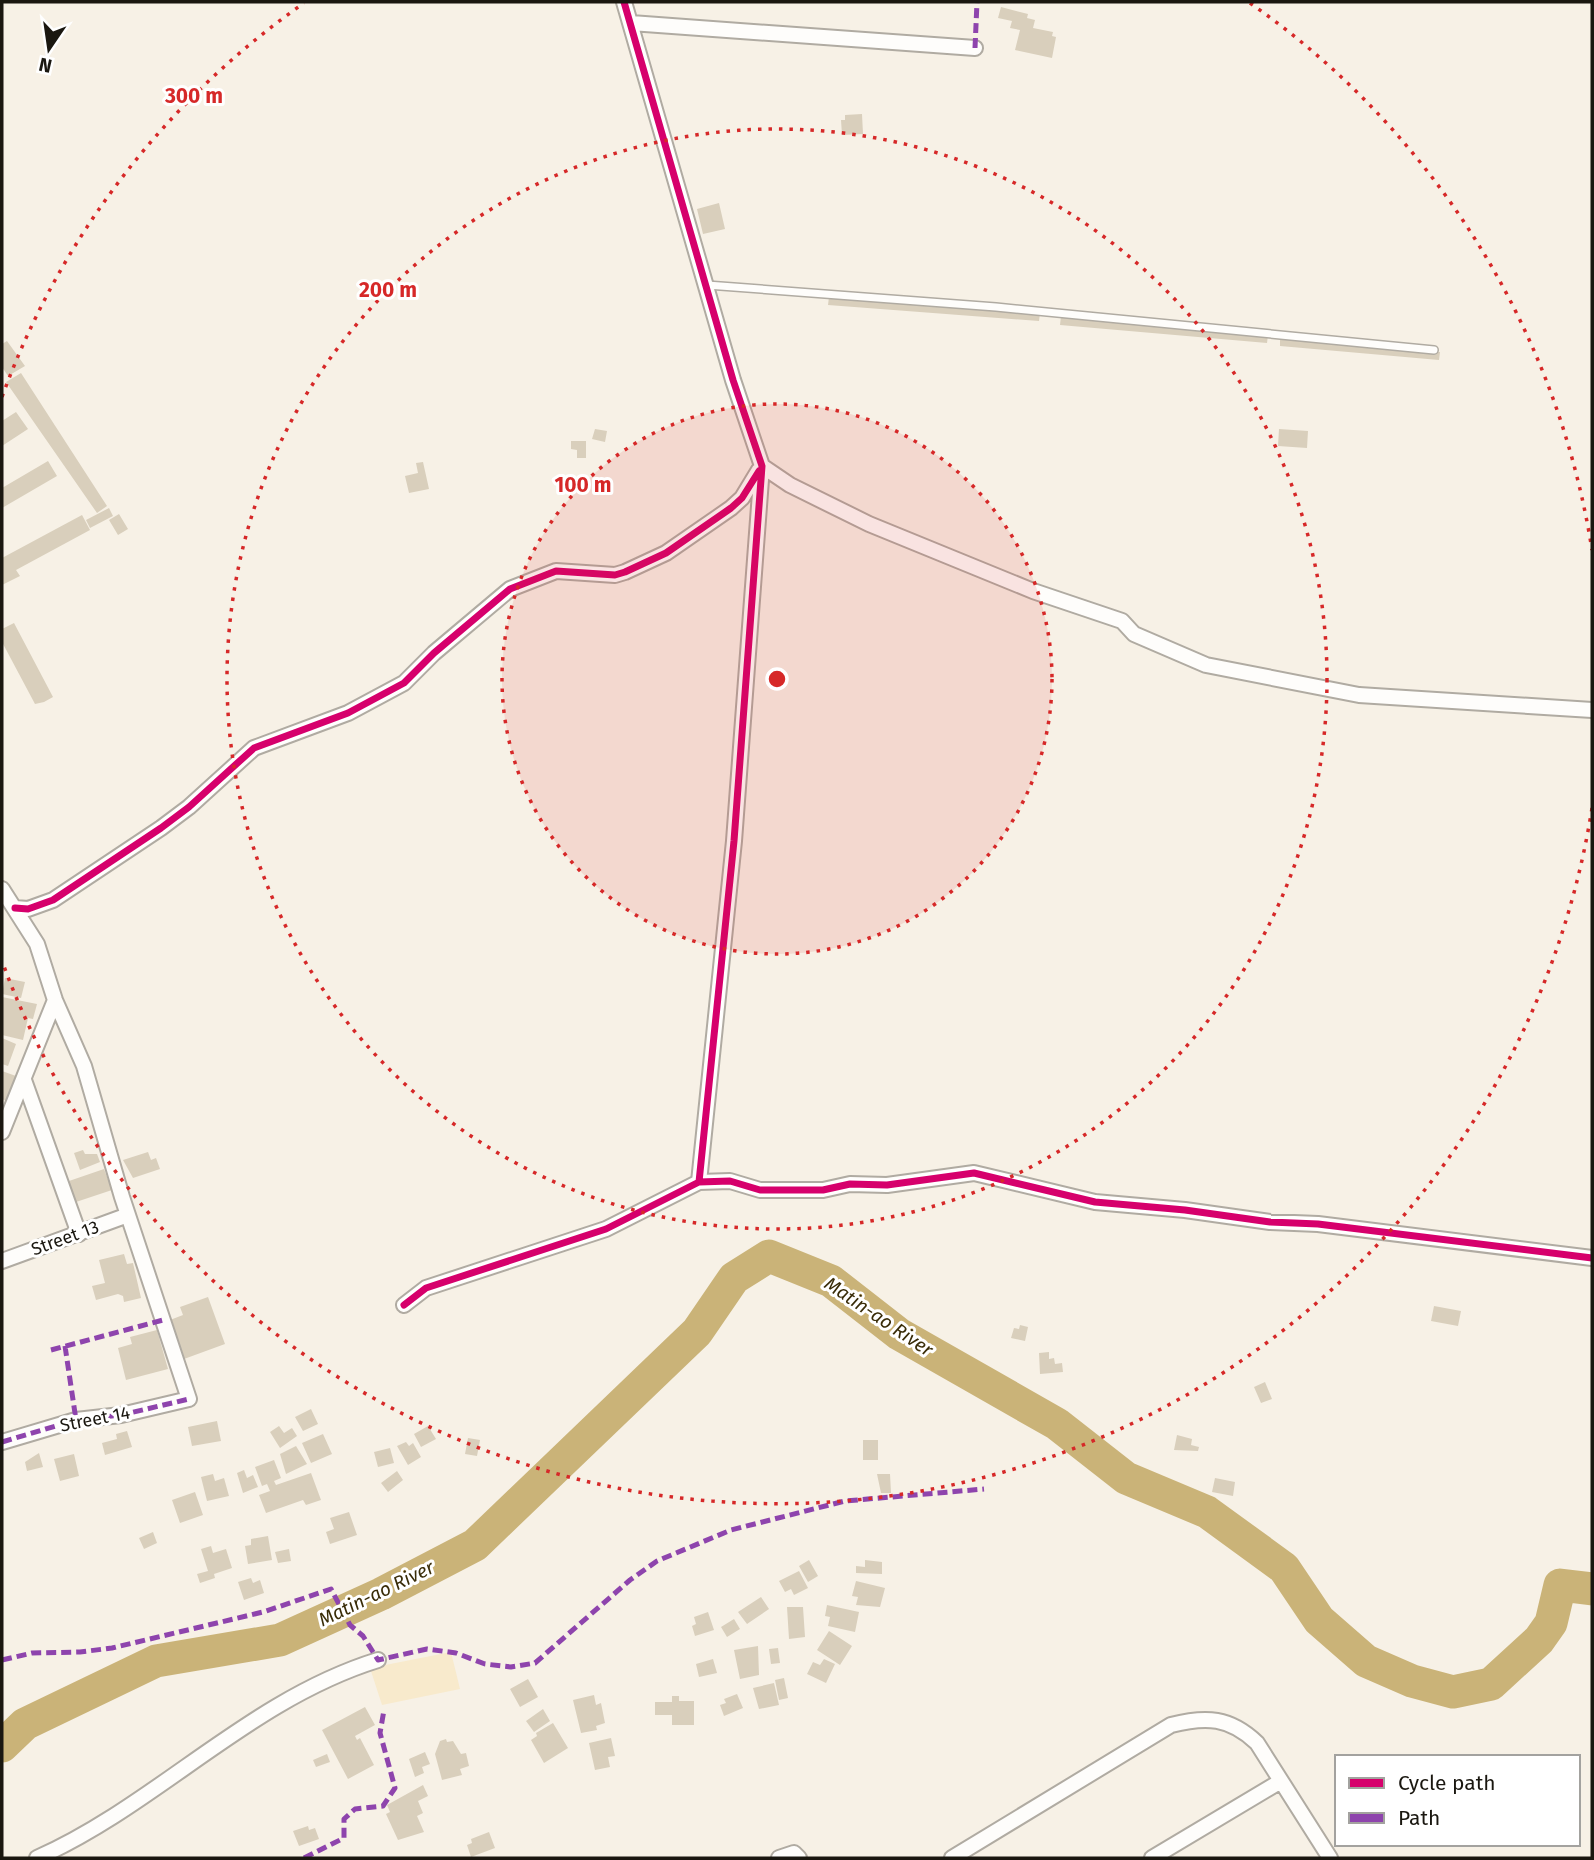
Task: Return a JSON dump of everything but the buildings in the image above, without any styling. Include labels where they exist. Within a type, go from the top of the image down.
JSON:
[{"type":"street","points":[[624,2],[733,380],[762,466],[734,842],[699,1182]]},
{"type":"street","points":[[631,23],[975,48]]},
{"type":"street","points":[[762,466],[790,485],[869,524],[1033,591],[1122,621],[1134,634],[1206,665],[1359,695],[1592,710]]},
{"type":"street","points":[[15,908],[28,909],[53,900],[161,828],[254,748],[348,713],[404,683],[434,653],[510,589],[556,572],[615,575],[666,553],[742,498],[762,466]]},
{"type":"street","points":[[2,889],[37,944],[55,1000],[91,1087],[128,1214]]},
{"type":"street","points":[[2,1132],[55,1000]]},
{"type":"street","points":[[24,1080],[79,1234]]},
{"type":"street","points":[[404,1305],[426,1288],[606,1229],[699,1182],[730,1181],[760,1190],[824,1190],[850,1184],[887,1185],[974,1173],[1073,1199],[1114,1205],[1185,1210],[1270,1222],[1318,1224],[1592,1258]]},
{"type":"street","name":"Street 13","points":[[2,1261],[128,1214]]},
{"type":"street","name":"Street 14","points":[[2,1441],[76,1420],[121,1415],[189,1399],[128,1214]]},
{"type":"street","points":[[37,1858],[126,1811],[212,1746],[294,1695],[330,1677],[378,1660]]},
{"type":"street","points":[[952,1858],[1171,1725],[1198,1718],[1224,1722],[1243,1730],[1257,1743],[1330,1858]]},
{"type":"street","points":[[1152,1858],[1282,1781]]},
{"type":"street","points":[[779,1858],[789,1853],[799,1858]]},
{"type":"lane","points":[[707,285],[996,307],[1433,350]]},
{"type":"shaded area","points":[[451,1652],[460,1689],[382,1705],[370,1668]]},
{"type":"waterway","name":"Matin-ao River","points":[[2,1746],[25,1724],[156,1661],[280,1640],[381,1594],[475,1545],[697,1332],[734,1278],[769,1256],[831,1281],[899,1334],[1057,1424],[1126,1478],[1207,1512],[1284,1568],[1319,1620],[1366,1661],[1412,1681],[1453,1692],[1491,1684],[1539,1640],[1551,1623],[1560,1585],[1592,1589]]},
{"type":"marked path","points":[[975,48],[977,2]]},
{"type":"marked path","points":[[51,1350],[163,1320]]},
{"type":"marked path","points":[[65,1346],[76,1420]]},
{"type":"marked path","points":[[2,1442],[76,1420],[121,1415],[189,1399]]},
{"type":"marked path","points":[[2,1660],[32,1653],[112,1648],[263,1612],[331,1589],[350,1625],[363,1636],[378,1660],[427,1649],[456,1653],[485,1664],[511,1667],[535,1663],[630,1580],[657,1561],[731,1530],[845,1501],[984,1489]]},
{"type":"marked path","points":[[304,1858],[344,1838],[344,1819],[355,1809],[383,1806],[395,1788],[380,1733],[384,1710]]},
{"type":"cycle path","points":[[624,2],[733,380],[762,466],[734,841],[699,1182]]},
{"type":"cycle path","points":[[15,908],[28,909],[53,900],[161,828],[189,807],[254,748],[348,713],[404,683],[434,653],[510,589],[556,571],[615,575],[666,553],[731,508],[742,498],[759,471]]},
{"type":"cycle path","points":[[404,1305],[426,1288],[606,1229],[699,1182],[730,1181],[760,1190],[823,1190],[850,1184],[887,1185],[974,1173],[1095,1202],[1185,1210],[1270,1222],[1318,1224],[1592,1258]]}]
